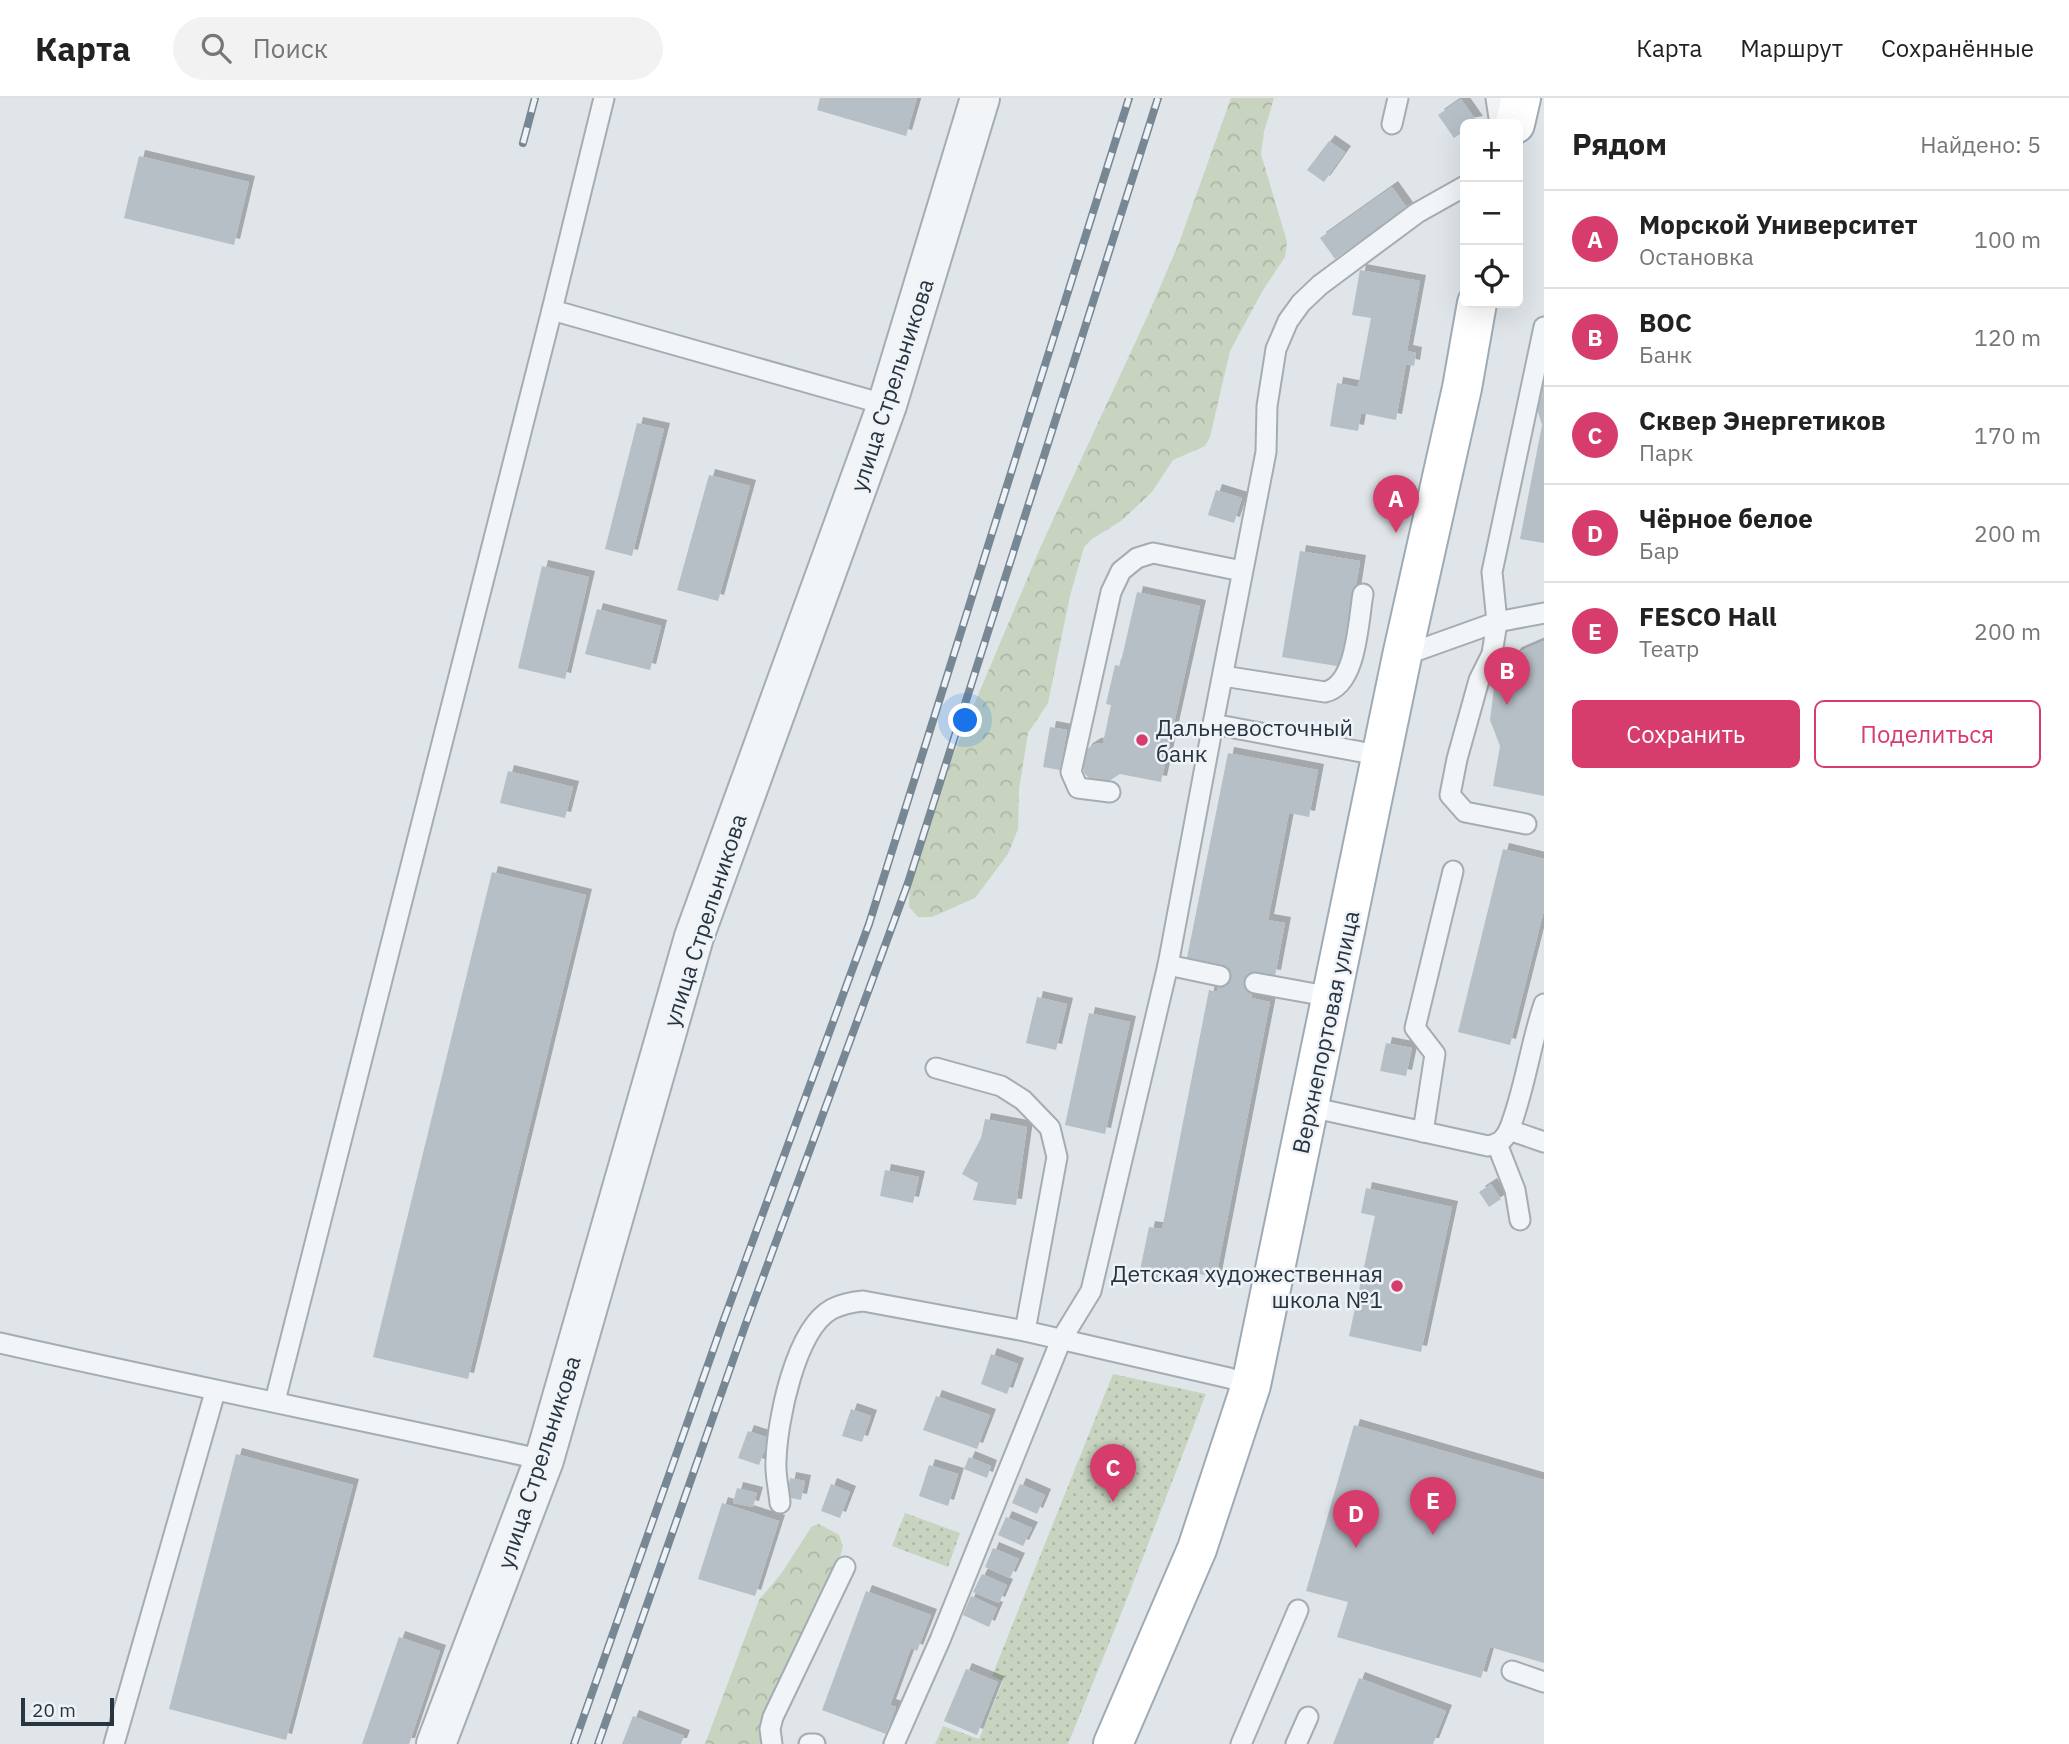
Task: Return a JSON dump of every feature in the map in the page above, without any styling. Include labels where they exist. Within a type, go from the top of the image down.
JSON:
[{"type":"main road","points":[[1516,119],[1521,98]]},
{"type":"main road","name":"Верхнепортовая улица","points":[[1113,1744],[1197,1549],[1251,1385],[1402,656],[1462,388],[1476,308]]},
{"type":"street","name":"улица Стрельникова","points":[[436,1744],[544,1460],[694,937],[887,405],[980,98]]},
{"type":"lane","points":[[275,1401],[604,98]]},
{"type":"lane","points":[[1392,124],[1398,98]]},
{"type":"lane","points":[[1496,98],[1500,119]]},
{"type":"lane","points":[[894,1744],[940,1640],[1061,1340],[1091,1291],[1168,965],[1266,452],[1267,406],[1276,349],[1287,321],[1320,285],[1417,213],[1460,189]]},
{"type":"lane","points":[[552,310],[887,405]]},
{"type":"lane","points":[[1526,824],[1465,812],[1450,795],[1479,680],[1492,653],[1496,622],[1492,572],[1544,327]]},
{"type":"lane","points":[[1110,792],[1078,788],[1071,772],[1111,592],[1121,571],[1137,558],[1153,553],[1242,571]]},
{"type":"lane","points":[[1223,676],[1330,692],[1348,674],[1363,594]]},
{"type":"lane","points":[[1402,656],[1496,622],[1544,613]]},
{"type":"lane","points":[[1213,724],[1383,756]]},
{"type":"lane","points":[[1423,1132],[1435,1054],[1415,1028],[1453,871]]},
{"type":"lane","points":[[1168,965],[1220,976]]},
{"type":"lane","points":[[1255,983],[1332,997]]},
{"type":"lane","points":[[1310,1107],[1488,1146],[1503,1137],[1516,1114],[1533,1036],[1544,1004]]},
{"type":"lane","points":[[936,1068],[1001,1086],[1023,1100],[1050,1128],[1056,1157],[1026,1331]]},
{"type":"lane","points":[[1503,1137],[1544,1142]]},
{"type":"lane","points":[[1503,1137],[1520,1220]]},
{"type":"lane","points":[[780,1503],[776,1462],[782,1408],[797,1358],[810,1334],[830,1310],[849,1303],[863,1301],[1026,1331],[1251,1385]]},
{"type":"lane","points":[[0,1343],[215,1392],[275,1401],[544,1460]]},
{"type":"lane","points":[[114,1744],[215,1392]]},
{"type":"lane","points":[[772,1744],[770,1729],[773,1717],[845,1567]]},
{"type":"lane","points":[[1241,1744],[1298,1610]]},
{"type":"lane","points":[[1512,1671],[1544,1682]]},
{"type":"lane","points":[[1296,1744],[1308,1717]]},
{"type":"lane","points":[[809,1744],[815,1744]]},
{"type":"green space","points":[[1231,98],[1274,98],[1261,154],[1287,242],[1285,257],[1263,290],[1230,351],[1210,437],[1205,446],[1173,460],[1152,492],[1121,521],[1084,547],[1070,596],[1048,703],[1028,733],[1019,789],[1018,829],[1008,854],[975,898],[932,917],[918,917],[909,907],[910,881],[922,837],[960,738],[1041,546],[1179,243]]},
{"type":"green space","points":[[1113,1374],[1206,1394],[1068,1744],[935,1744],[943,1726],[979,1739],[1003,1681],[992,1676]]},
{"type":"green space","points":[[905,1513],[960,1533],[948,1567],[892,1546]]},
{"type":"green space","points":[[819,1524],[839,1535],[843,1546],[839,1561],[761,1729],[761,1744],[705,1744],[759,1600],[781,1574],[812,1526]]},
{"type":"building","points":[[820,98],[917,98],[906,136],[817,110]]},
{"type":"building","points":[[1461,99],[1475,119],[1460,119],[1460,134],[1454,138],[1438,115]]},
{"type":"building","points":[[1329,141],[1345,152],[1324,182],[1307,170]]},
{"type":"building","points":[[139,156],[249,182],[234,245],[124,218]]},
{"type":"building","points":[[1392,187],[1407,208],[1335,259],[1320,238]]},
{"type":"building","points":[[1360,270],[1420,281],[1407,351],[1416,353],[1414,366],[1406,364],[1396,420],[1361,413],[1358,431],[1330,426],[1337,383],[1358,387],[1371,318],[1352,315]]},
{"type":"building","points":[[1543,383],[1544,543],[1520,539],[1542,425],[1537,409]]},
{"type":"building","points":[[637,423],[664,429],[632,556],[605,549]]},
{"type":"building","points":[[709,475],[750,486],[718,601],[677,590]]},
{"type":"building","points":[[1216,490],[1242,498],[1234,523],[1208,515]]},
{"type":"building","points":[[1300,551],[1360,561],[1343,667],[1282,657]]},
{"type":"building","points":[[542,566],[589,577],[565,679],[518,668]]},
{"type":"building","points":[[1137,592],[1200,606],[1161,782],[1120,774],[1106,783],[1092,781],[1084,773],[1081,757],[1087,749],[1103,743],[1111,705],[1106,704],[1115,665],[1120,666]]},
{"type":"building","points":[[597,609],[661,626],[650,670],[585,654]]},
{"type":"building","points":[[1544,641],[1544,796],[1493,786],[1500,746],[1490,720],[1494,688],[1501,670],[1516,653]]},
{"type":"building","points":[[1050,727],[1067,730],[1060,770],[1043,767]]},
{"type":"building","points":[[1228,753],[1318,770],[1309,817],[1289,813],[1268,920],[1285,923],[1275,976],[1257,973],[1251,998],[1270,1002],[1216,1277],[1183,1271],[1180,1283],[1139,1275],[1149,1227],[1162,1229],[1209,990],[1217,992],[1222,965],[1187,958]]},
{"type":"building","points":[[508,771],[573,787],[565,818],[500,803]]},
{"type":"building","points":[[1503,849],[1544,859],[1544,910],[1510,1045],[1458,1032]]},
{"type":"building","points":[[492,872],[586,895],[468,1379],[373,1357]]},
{"type":"building","points":[[1037,997],[1067,1004],[1056,1050],[1026,1043]]},
{"type":"building","points":[[1089,1013],[1130,1022],[1105,1134],[1065,1125]]},
{"type":"building","points":[[1386,1043],[1412,1048],[1406,1076],[1380,1071]]},
{"type":"building","points":[[985,1119],[1027,1127],[1016,1205],[973,1200],[978,1183],[962,1174],[981,1138]]},
{"type":"building","points":[[885,1170],[919,1177],[913,1203],[880,1196]]},
{"type":"building","points":[[1491,1184],[1501,1199],[1489,1207],[1479,1192]]},
{"type":"building","name":"Детская художественная школа №1","points":[[1366,1188],[1452,1207],[1421,1352],[1349,1336],[1375,1216],[1361,1213]]},
{"type":"building","points":[[991,1354],[1018,1364],[1007,1394],[981,1384]]},
{"type":"building","points":[[936,1396],[990,1415],[977,1449],[923,1430]]},
{"type":"building","points":[[851,1409],[871,1416],[862,1442],[842,1436]]},
{"type":"building","points":[[1354,1425],[1544,1480],[1544,1663],[1490,1647],[1481,1678],[1337,1637],[1348,1602],[1306,1591]]},
{"type":"building","points":[[748,1431],[769,1438],[759,1465],[738,1458]]},
{"type":"building","points":[[236,1454],[353,1485],[286,1740],[169,1709]]},
{"type":"building","points":[[969,1457],[991,1466],[987,1478],[964,1469]]},
{"type":"building","points":[[929,1465],[958,1474],[948,1506],[919,1496]]},
{"type":"building","points":[[790,1478],[805,1481],[801,1500],[786,1497]]},
{"type":"building","points":[[831,1484],[850,1492],[840,1518],[821,1511]]},
{"type":"building","points":[[1020,1484],[1045,1495],[1037,1514],[1012,1503]]},
{"type":"building","points":[[737,1488],[757,1493],[753,1507],[733,1503]]},
{"type":"building","points":[[722,1503],[779,1521],[755,1596],[698,1579]]},
{"type":"building","points":[[1006,1517],[1032,1528],[1023,1546],[998,1535]]},
{"type":"building","points":[[993,1548],[1019,1559],[1010,1578],[985,1567]]},
{"type":"building","points":[[982,1574],[1007,1585],[999,1603],[973,1592]]},
{"type":"building","points":[[866,1591],[931,1615],[917,1651],[911,1648],[890,1705],[896,1707],[886,1734],[822,1710]]},
{"type":"building","points":[[971,1596],[997,1608],[989,1627],[963,1615]]},
{"type":"building","points":[[399,1637],[440,1651],[409,1744],[362,1744]]},
{"type":"building","points":[[966,1669],[998,1682],[977,1735],[944,1721]]},
{"type":"building","points":[[1359,1678],[1446,1711],[1433,1744],[1333,1744]]},
{"type":"building","points":[[633,1716],[684,1736],[681,1744],[622,1744]]},
{"type":"railway","points":[[523,143],[535,98]]},
{"type":"railway","points":[[574,1744],[723,1322],[869,924],[1129,98]]},
{"type":"railway","points":[[598,1744],[745,1326],[908,883],[1158,98]]},
{"type":"place","name":"Морской Университет","points":[[1396,533]]},
{"type":"place","name":"BOC","points":[[1507,705]]},
{"type":"place","name":"Дальневосточный банк","points":[[1142,740]]},
{"type":"place","name":"Детская художественная школа №1","points":[[1397,1286]]},
{"type":"place","name":"Сквер Энергетиков","points":[[1113,1502]]},
{"type":"place","name":"FESCO Hall","points":[[1433,1535]]},
{"type":"place","name":"Чёрное белое","points":[[1356,1548]]}]
